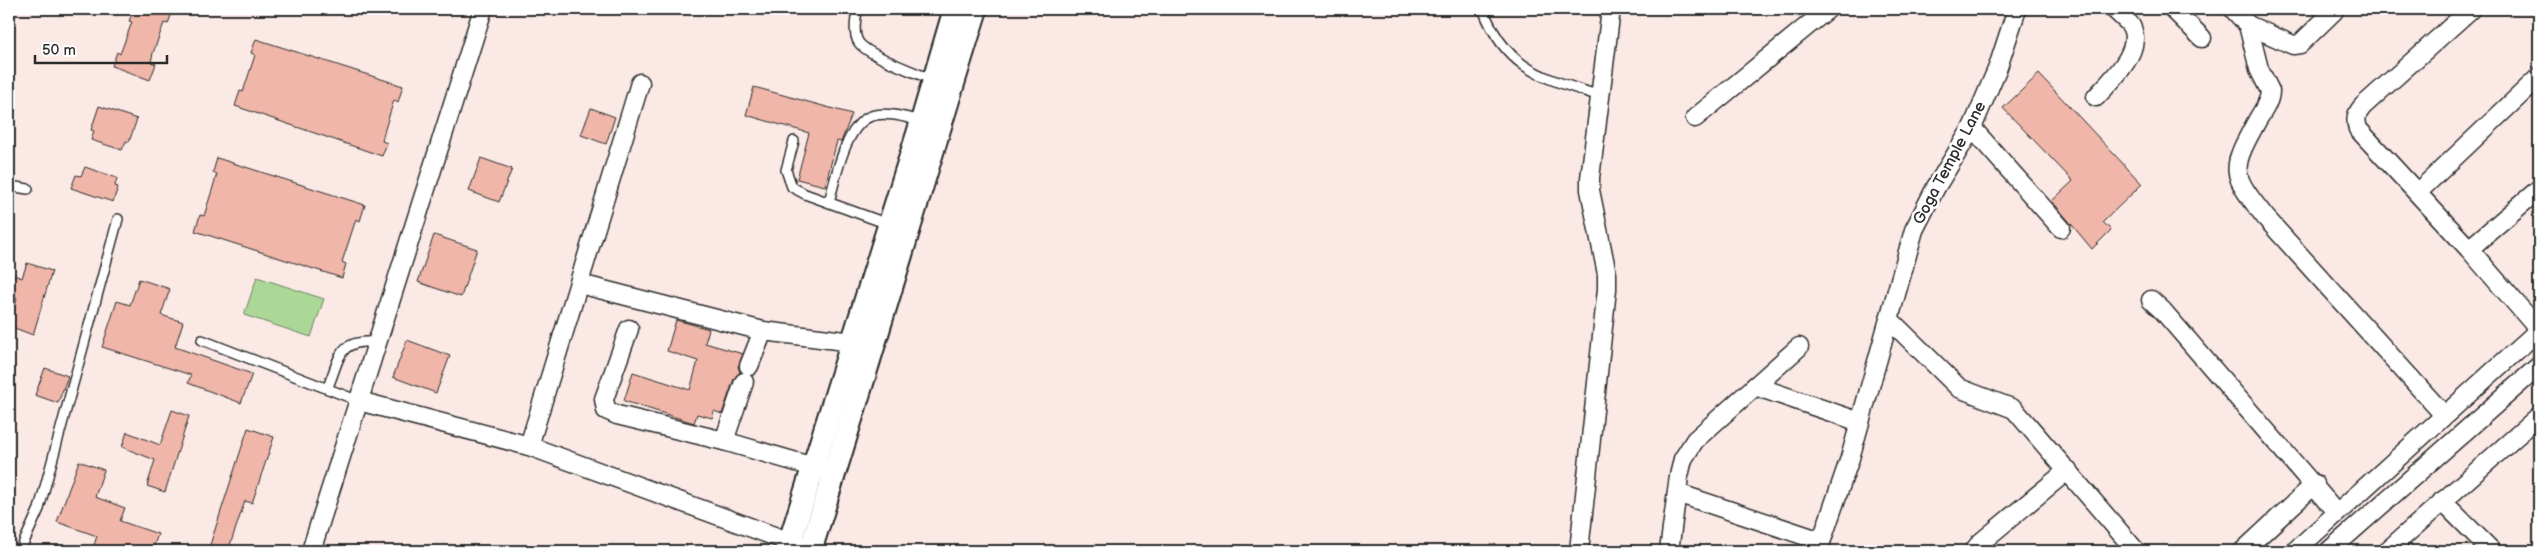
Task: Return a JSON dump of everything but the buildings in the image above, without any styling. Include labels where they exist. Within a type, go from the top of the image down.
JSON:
[{"type":"street","points":[[311,551],[482,9]]},
{"type":"street","points":[[359,401],[529,446],[788,547],[811,550],[836,474],[898,228],[922,121],[955,9]]},
{"type":"street","points":[[788,547],[853,342],[898,228],[976,9]]},
{"type":"street","points":[[1579,551],[1607,289],[1607,274],[1590,190],[1611,9]]},
{"type":"street","points":[[1695,118],[1828,9]]},
{"type":"street","name":"Goga Temple Lane","points":[[1820,546],[1860,422],[1914,230],[1936,187],[1972,128],[1998,67],[2017,9]]},
{"type":"street","points":[[2096,97],[2126,64],[2134,38],[2130,26],[2114,9]]},
{"type":"street","points":[[2173,9],[2202,38]]},
{"type":"street","points":[[2233,9],[2248,25],[2293,45],[2300,44],[2334,12]]},
{"type":"street","points":[[2295,551],[2539,330],[2418,192],[2358,129],[2356,120],[2357,112],[2471,9]]},
{"type":"street","points":[[2248,25],[2259,69],[2270,91],[2268,101],[2238,154],[2236,174],[2246,193],[2266,218],[2444,415]]},
{"type":"street","points":[[2418,192],[2539,77]]},
{"type":"street","points":[[529,446],[640,83]]},
{"type":"street","points":[[1972,128],[2061,228]]},
{"type":"street","points":[[2469,249],[2539,189]]},
{"type":"street","points":[[580,284],[763,330],[853,342]]},
{"type":"street","points":[[2151,300],[2163,311],[2315,484],[2338,513]]},
{"type":"street","points":[[1889,319],[1959,388],[2014,408],[2136,551]]},
{"type":"street","points":[[629,330],[604,399],[606,410],[617,415],[724,441],[815,466],[836,474]]},
{"type":"street","points":[[724,441],[763,330]]},
{"type":"street","points":[[1669,551],[1683,459],[1695,440],[1799,348]]},
{"type":"street","points":[[2329,551],[2539,366]]},
{"type":"street","points":[[1755,386],[1860,422]]},
{"type":"street","points":[[2387,551],[2539,416]]},
{"type":"street","points":[[1974,551],[1980,543],[2068,470]]},
{"type":"street","points":[[2243,551],[2315,484]]},
{"type":"street","points":[[1677,493],[1820,546]]},
{"type":"street","points":[[2442,501],[2492,551]]},
{"type":"lane","points":[[858,9],[856,30],[859,43],[875,54],[934,80]]},
{"type":"lane","points":[[1483,9],[1492,32],[1522,65],[1540,75],[1600,96]]},
{"type":"lane","points":[[829,202],[843,154],[853,130],[861,120],[875,115],[922,121]]},
{"type":"lane","points":[[794,141],[786,170],[792,187],[805,194],[898,228]]},
{"type":"lane","points":[[9,186],[28,189]]},
{"type":"lane","points":[[20,551],[39,509],[118,219]]},
{"type":"lane","points":[[202,340],[328,387],[359,401]]},
{"type":"lane","points":[[328,387],[342,351],[350,343],[360,340],[378,342]]},
{"type":"green space","points":[[257,277],[324,299],[311,337],[244,315]]}]
